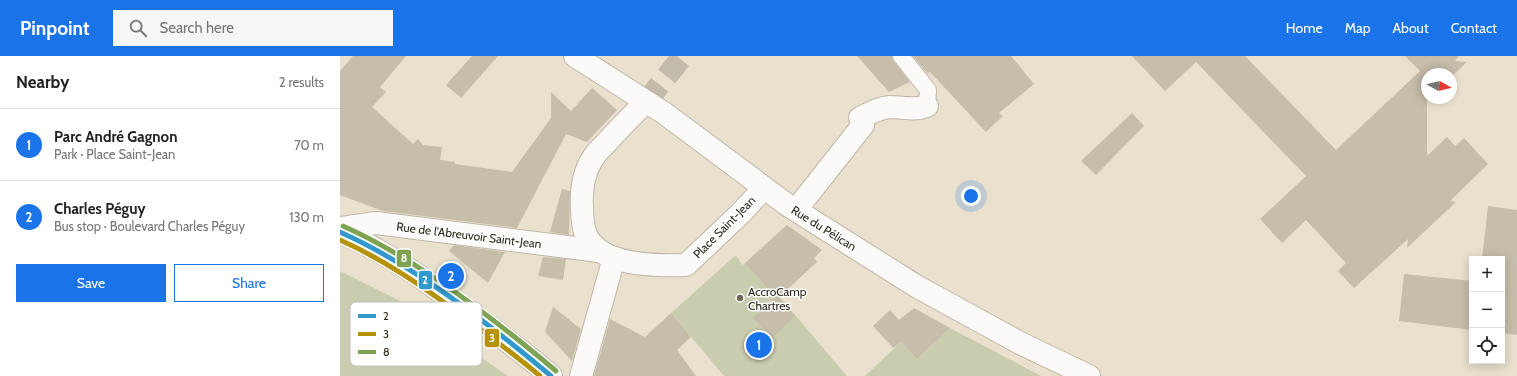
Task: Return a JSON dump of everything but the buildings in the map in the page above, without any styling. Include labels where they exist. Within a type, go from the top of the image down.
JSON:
[{"type":"street","name":"Rue du Pélican","points":[[575,56],[664,113],[764,188],[796,210],[916,286],[1020,343],[1089,376]]},
{"type":"street","points":[[581,376],[607,255],[585,233],[581,194],[585,175],[593,158],[632,114],[646,102]]},
{"type":"street","points":[[796,210],[863,125],[860,118],[874,110],[890,107],[914,109],[927,106]]},
{"type":"street","name":"Place Saint-Jean","points":[[607,255],[659,266],[686,265],[741,213],[764,188]]},
{"type":"street","name":"Rue de l'Abreuvoir Saint-Jean","points":[[340,228],[376,223],[607,255]]},
{"type":"street","points":[[340,232],[357,239],[423,278],[456,302]]},
{"type":"street","points":[[482,321],[525,353],[551,376]]},
{"type":"lane","points":[[901,56],[928,90],[927,106]]},
{"type":"green space","points":[[736,255],[742,265],[745,263],[776,296],[778,295],[847,376],[724,376],[671,313]]},
{"type":"green space","points":[[340,271],[401,302],[350,302],[350,366],[482,366],[482,358],[508,376],[340,376]]},
{"type":"green space","points":[[950,328],[1041,376],[865,376],[901,342],[917,359]]},
{"type":"tunnel","points":[[646,102],[683,56]]},
{"type":"transit line","name":"8","points":[[343,226],[399,255],[468,302]]},
{"type":"transit line","name":"2","points":[[340,232],[395,261],[423,278],[457,302]]},
{"type":"transit line","name":"3","points":[[340,240],[387,264],[443,302]]},
{"type":"transit line","name":"8","points":[[482,312],[556,371]]},
{"type":"transit line","name":"2","points":[[482,320],[551,376]]},
{"type":"transit line","name":"3","points":[[482,331],[540,376]]},
{"type":"place","name":"Charles Péguy","points":[[451,276]]},
{"type":"place","name":"AccroCamp Chartres","points":[[740,298]]},
{"type":"place","name":"Parc André Gagnon","points":[[759,345]]}]
